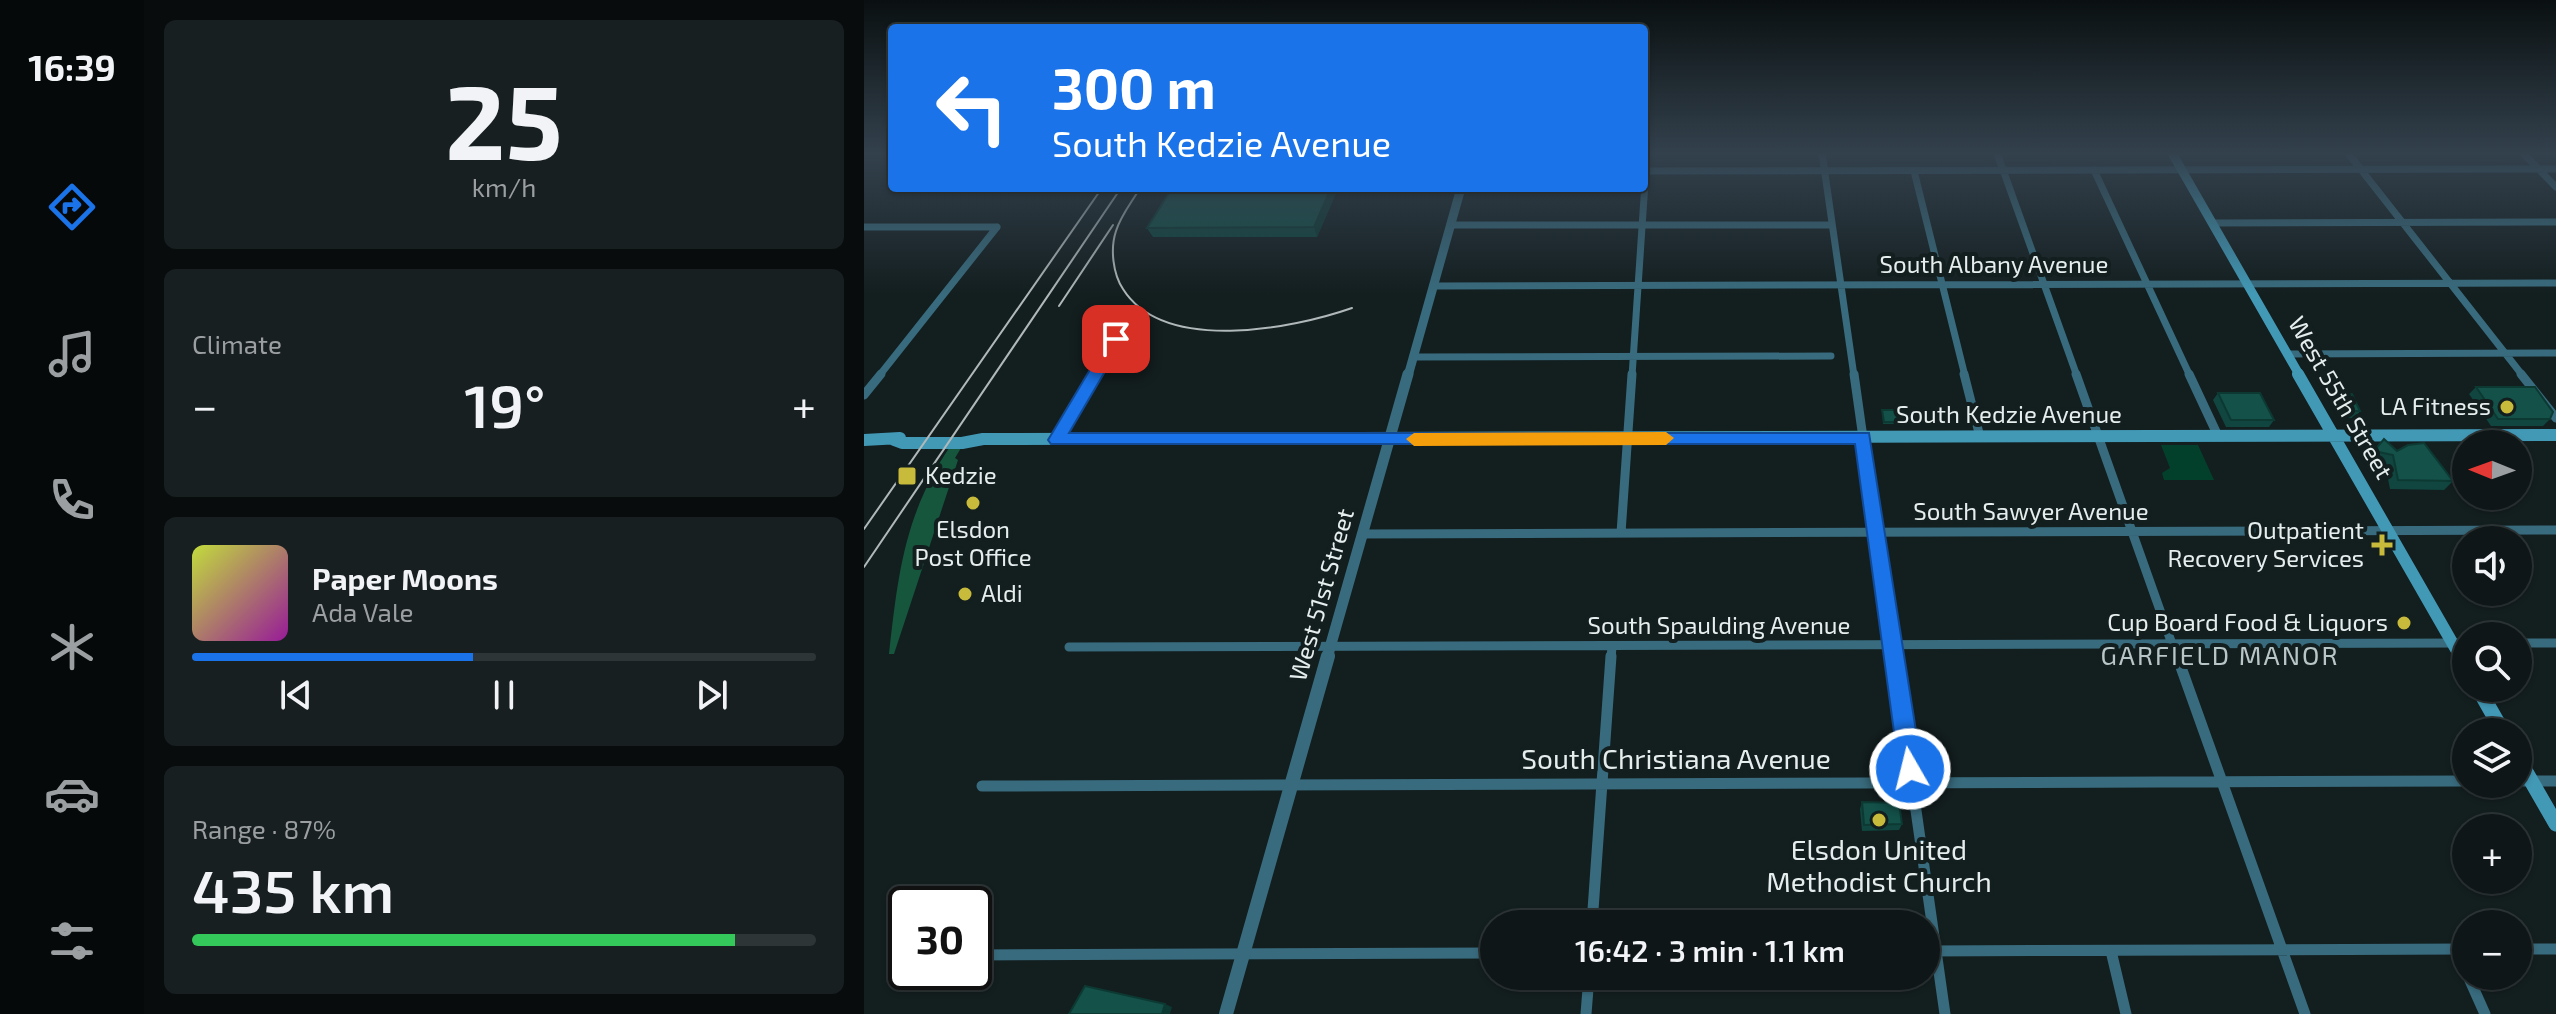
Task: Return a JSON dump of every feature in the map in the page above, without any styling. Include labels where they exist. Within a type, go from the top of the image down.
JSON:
[{"type":"main road","name":"West 55th Street","points":[[2199,200],[2388,530],[2452,632]]},
{"type":"main road","name":"South Kedzie Avenue","points":[[864,440],[932,443],[983,439],[2556,435]]},
{"type":"main road","points":[[2532,792],[2556,824]]},
{"type":"street","name":"West 51st Street","points":[[1226,1014],[1457,200]]},
{"type":"street","points":[[1621,533],[1643,200]]},
{"type":"street","points":[[1829,200],[1912,782],[1926,910]]},
{"type":"street","points":[[1921,200],[1980,437]]},
{"type":"street","points":[[2015,200],[2305,1014]]},
{"type":"street","points":[[2108,200],[2218,436]]},
{"type":"street","points":[[2385,200],[2556,418]]},
{"type":"street","points":[[2212,223],[2556,222]]},
{"type":"street","points":[[1450,225],[1832,225]]},
{"type":"street","points":[[864,227],[997,227],[864,395]]},
{"type":"street","name":"South Albany Avenue","points":[[1433,286],[2556,283]]},
{"type":"street","points":[[1057,440],[1131,313]]},
{"type":"street","points":[[2287,354],[2556,353]]},
{"type":"street","points":[[1413,357],[1831,356]]},
{"type":"street","name":"South Sawyer Avenue","points":[[1362,534],[2556,530]]},
{"type":"street","name":"South Spaulding Avenue","points":[[1069,647],[2452,643]]},
{"type":"street","points":[[2532,643],[2556,643]]},
{"type":"street","points":[[1593,910],[1612,647]]},
{"type":"street","name":"South Christiana Avenue","points":[[982,786],[2452,781]]},
{"type":"street","points":[[2532,781],[2556,781]]},
{"type":"street","points":[[1940,951],[2452,949]]},
{"type":"street","points":[[2532,949],[2556,949]]},
{"type":"street","points":[[2111,951],[2126,1014]]},
{"type":"street","points":[[992,955],[1480,953]]},
{"type":"street","points":[[1586,1014],[1588,990]]},
{"type":"street","points":[[1940,990],[1945,1014]]},
{"type":"street","points":[[2474,990],[2485,1014]]},
{"type":"green space","points":[[2161,445],[2198,445],[2214,480],[2164,480],[2162,473],[2170,468]]},
{"type":"green space","points":[[949,448],[961,448],[955,458],[958,460],[894,654],[889,654],[900,572],[913,522],[934,473]]},
{"type":"building","points":[[1164,200],[1326,200],[1314,227],[1147,228]]},
{"type":"building","name":"LA Fitness","points":[[2476,387],[2535,387],[2553,412],[2550,419],[2498,419]]},
{"type":"building","points":[[2218,393],[2260,393],[2274,420],[2231,420]]},
{"type":"building","points":[[2341,394],[2352,394],[2360,411],[2351,411]]},
{"type":"building","points":[[1882,410],[1897,410],[1899,422],[1884,422]]},
{"type":"building","points":[[2384,439],[2397,451],[2408,445],[2424,443],[2452,481],[2398,480],[2393,455],[2374,451]]},
{"type":"building","name":"Elsdon United Methodist Church","points":[[1862,802],[1899,803],[1902,824],[1864,825]]},
{"type":"building","points":[[1085,986],[1165,1004],[1162,1014],[1069,1014]]},
{"type":"railway","points":[[864,529],[1093,200]]},
{"type":"railway","points":[[864,567],[1113,200]]},
{"type":"railway","points":[[1132,200],[1114,238],[1115,269],[1123,289],[1142,309],[1168,322],[1198,329],[1230,331],[1297,323],[1352,308]]},
{"type":"railway","points":[[1059,306],[1113,225]]},
{"type":"slow traffic","points":[[1414,439],[1666,438]]},
{"type":"place","name":"LA Fitness","points":[[2507,407]]},
{"type":"place","name":"Kedzie","points":[[907,476]]},
{"type":"place","name":"Elsdon Post Office","points":[[973,503]]},
{"type":"place","name":"Outpatient Recovery Services","points":[[2382,545]]},
{"type":"place","name":"Aldi","points":[[965,594]]},
{"type":"place","name":"Cup Board Food & Liquors","points":[[2404,623]]},
{"type":"place","name":"Elsdon United Methodist Church","points":[[1879,820]]},
{"type":"district","name":"GARFIELD MANOR","points":[[2220,656]]},
{"type":"route","points":[[1116,339],[1057,440],[1863,438],[1910,769]]}]
